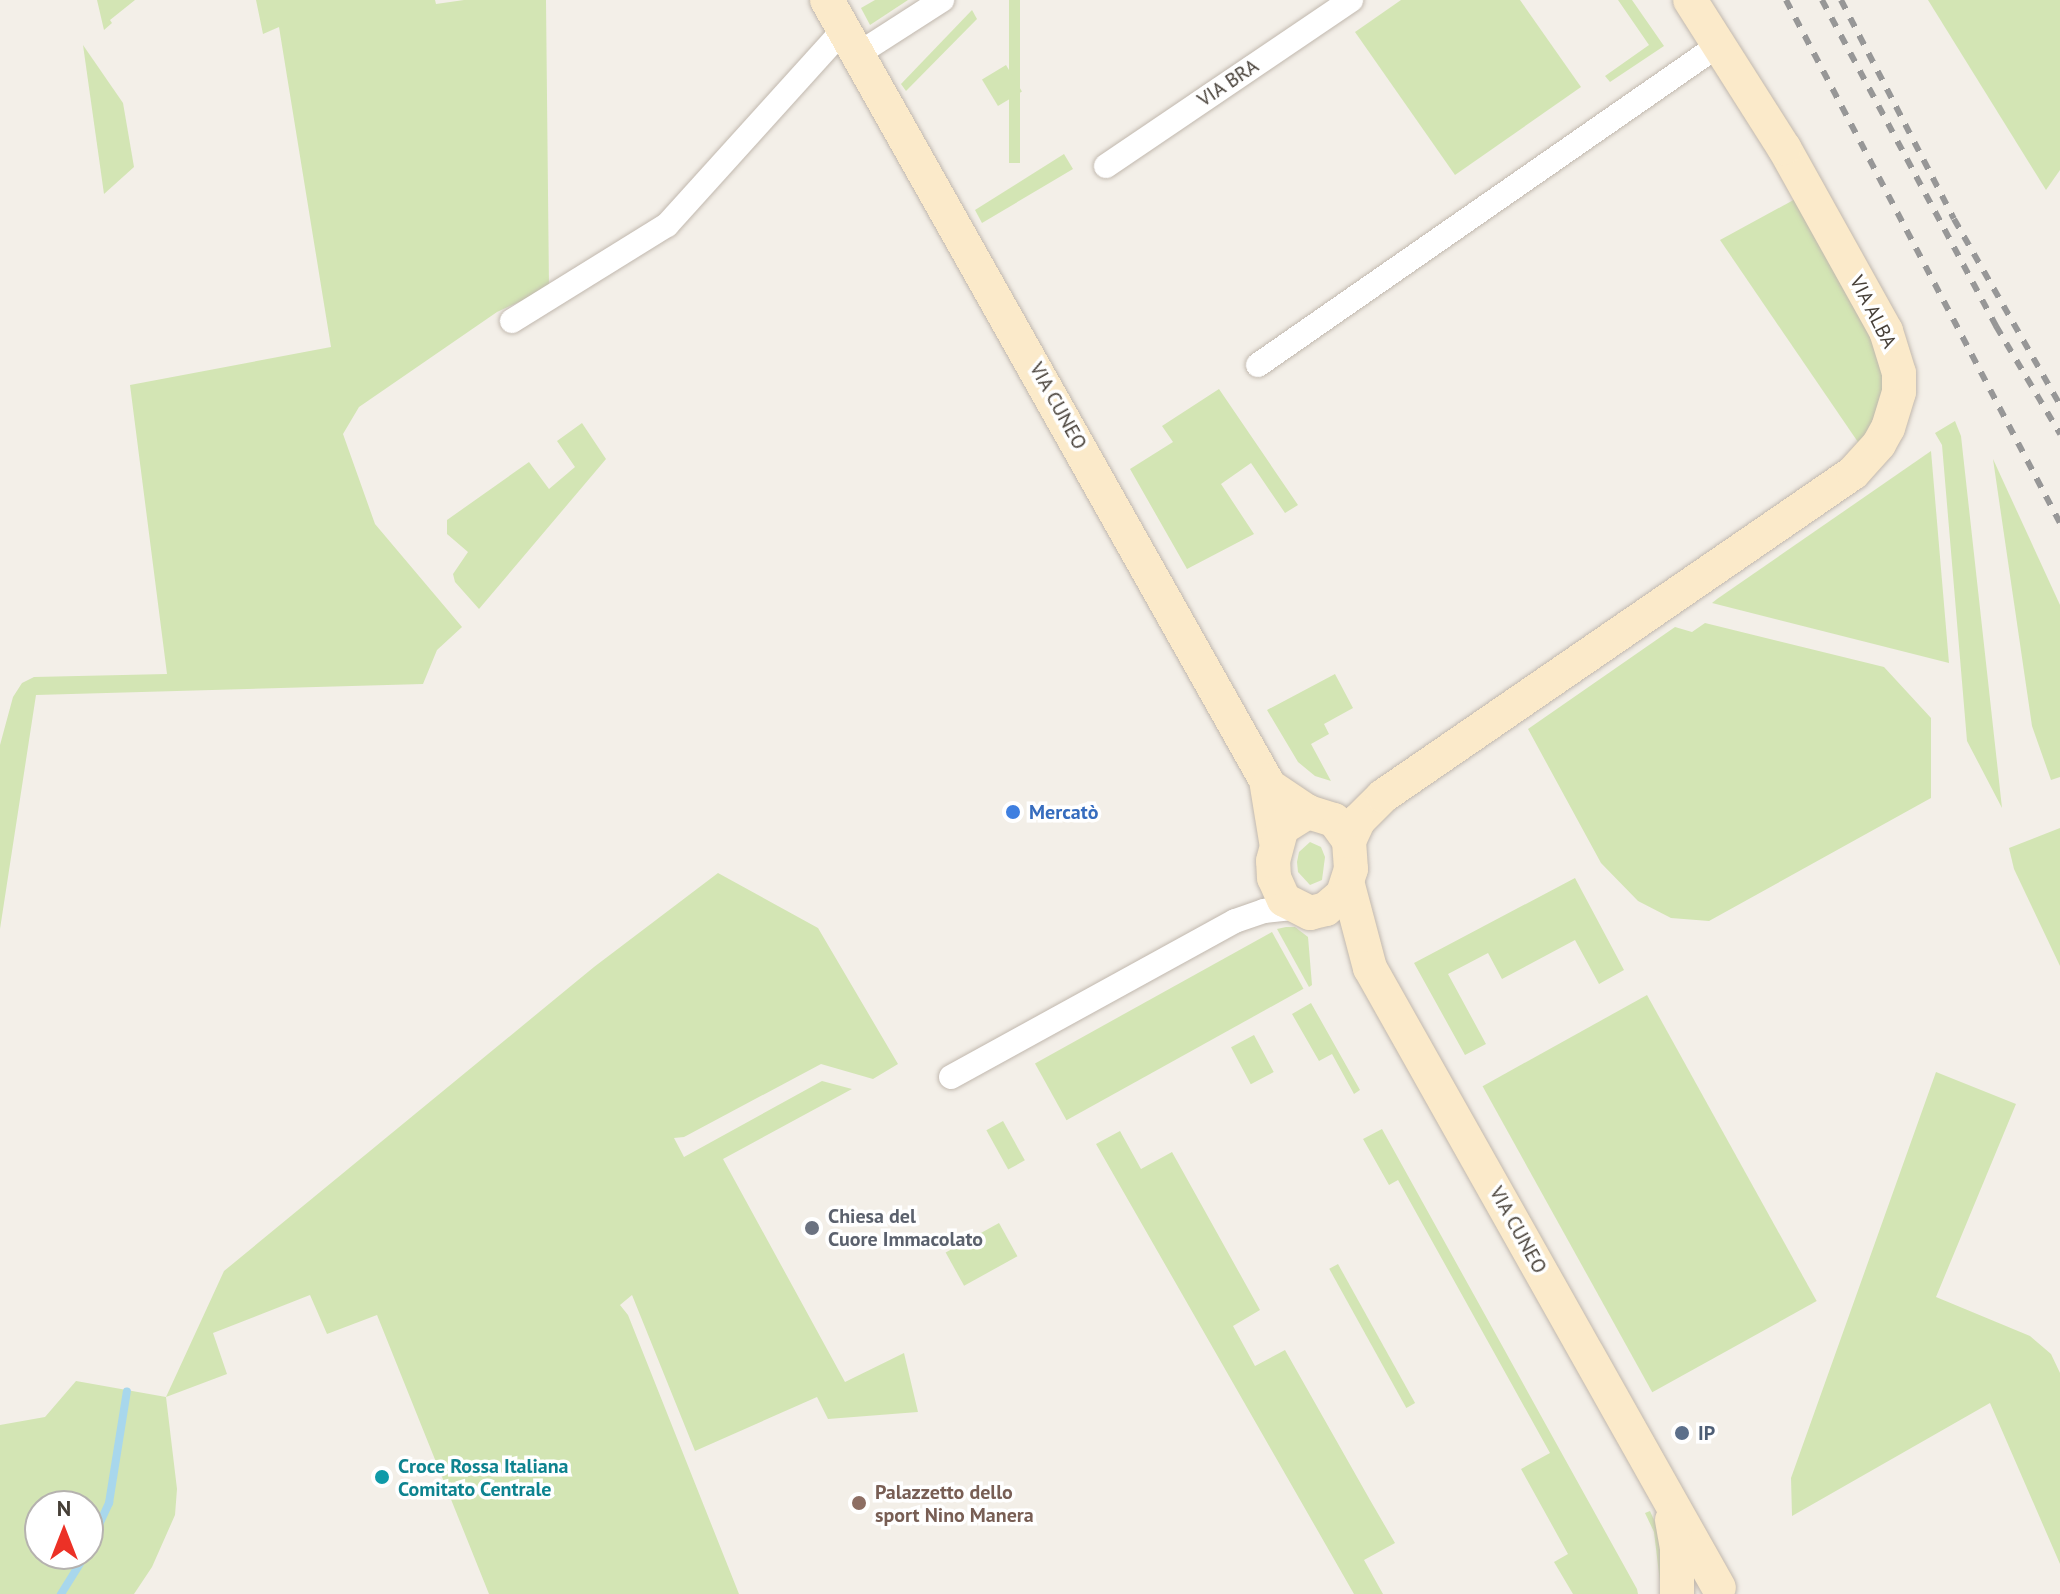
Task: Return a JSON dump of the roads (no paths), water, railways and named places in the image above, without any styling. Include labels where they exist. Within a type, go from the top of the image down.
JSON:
[{"type":"main road","name":"VIA CUNEO","points":[[827,0],[1268,785],[1276,841],[1274,878],[1284,900],[1302,910],[1370,968]]},
{"type":"main road","name":"VIA ALBA","points":[[1349,841],[1359,820],[1383,796],[1621,617],[1853,473],[1879,444],[1899,392],[1897,362],[1886,331],[1784,148],[1690,0]]},
{"type":"main road","name":"VIA CUNEO","points":[[1268,785],[1315,813],[1334,820],[1349,841],[1348,885],[1370,968],[1725,1591]]},
{"type":"main road","name":"VIA ALBA","points":[[1315,813],[1357,809],[1383,796]]},
{"type":"main road","points":[[1276,841],[1290,820],[1315,813]]},
{"type":"main road","points":[[1302,910],[1338,901],[1348,885]]},
{"type":"main road","name":"VIA CUNEO","points":[[1666,1492],[1677,1547],[1678,1594],[1704,1585],[1725,1591]]},
{"type":"street","points":[[512,321],[667,225],[851,42],[942,0]]},
{"type":"street","name":"VIA BRA","points":[[1106,166],[1351,0]]},
{"type":"street","points":[[1258,365],[1720,44]]},
{"type":"street","points":[[1235,921],[1259,899],[1274,878]]},
{"type":"street","points":[[951,1077],[1235,921],[1264,911],[1302,910]]},
{"type":"waterway","points":[[104,1514],[109,1503],[127,1391]]},
{"type":"waterway","points":[[61,1594],[76,1570]]},
{"type":"railway","points":[[1786,0],[2060,523]]},
{"type":"railway","points":[[1822,0],[1996,326],[2060,434]]},
{"type":"railway","points":[[1841,0],[1954,219],[2060,405]]},
{"type":"place","name":"Mercatò","points":[[1013,812]]},
{"type":"place","name":"Chiesa del Cuore Immacolato","points":[[812,1228]]},
{"type":"place","name":"IP","points":[[1682,1433]]},
{"type":"place","name":"Croce Rossa Italiana Comitato Centrale","points":[[382,1477]]},
{"type":"place","name":"Palazzetto dello sport Nino Manera","points":[[859,1503]]}]
